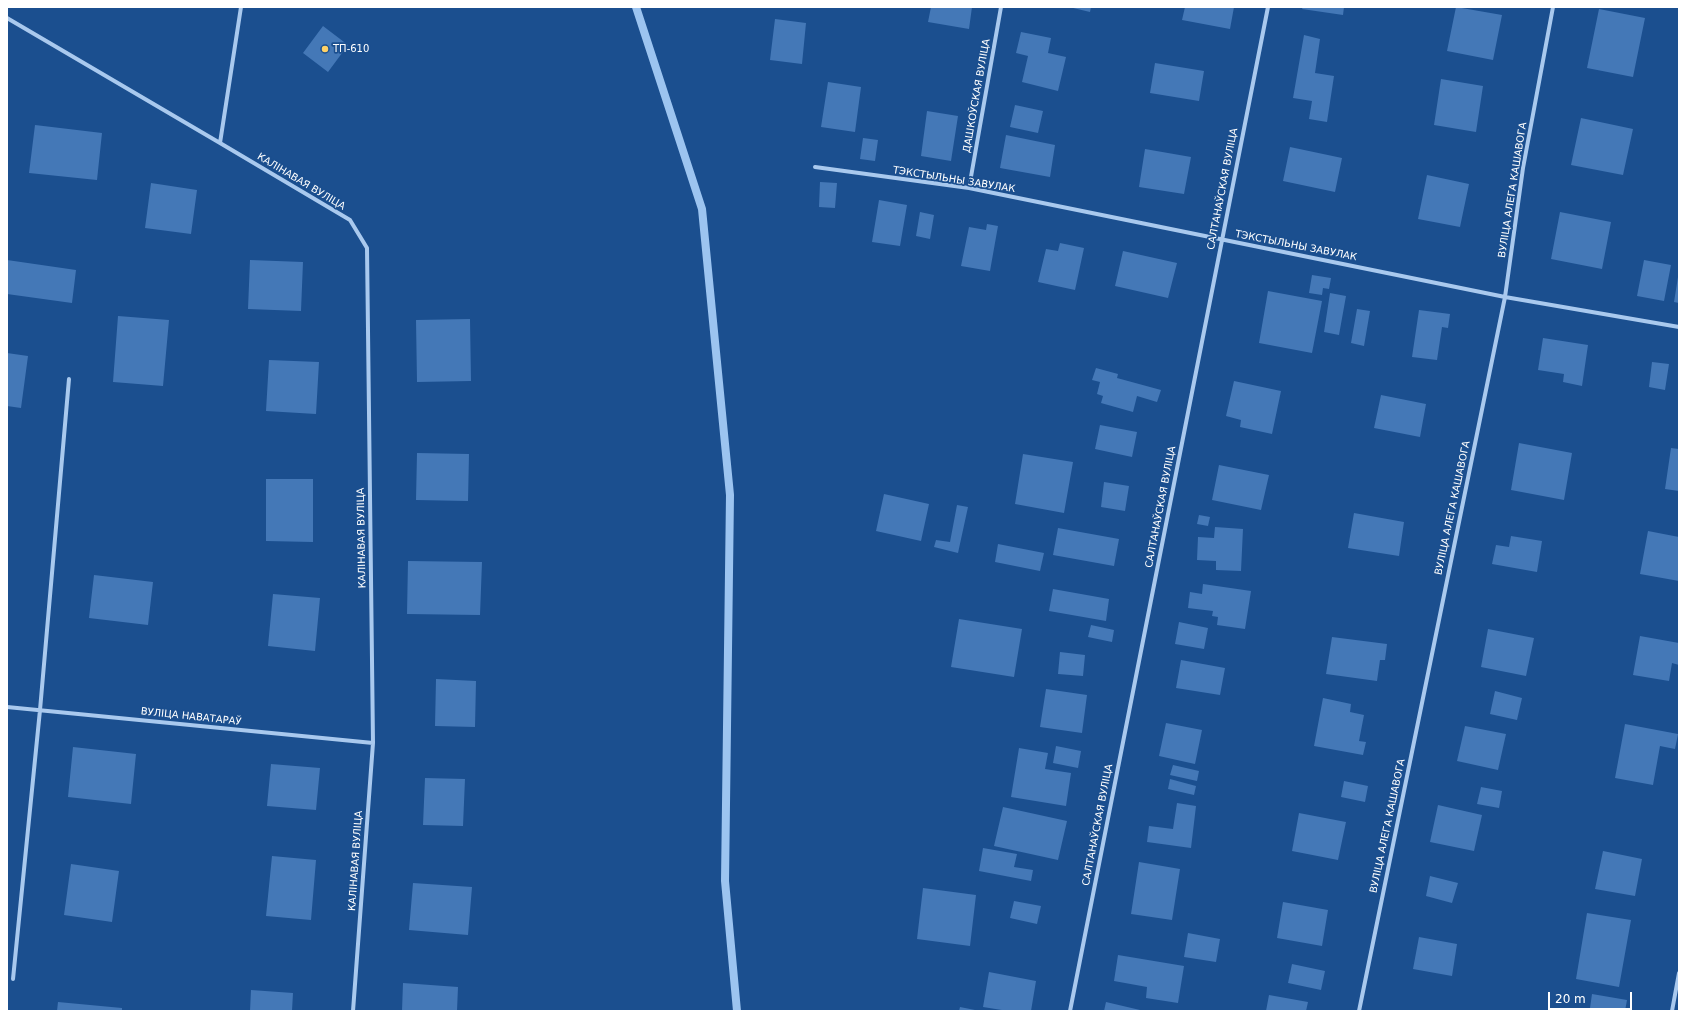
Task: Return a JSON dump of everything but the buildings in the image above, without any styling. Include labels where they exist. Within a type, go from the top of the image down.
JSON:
[{"type":"street","points":[[220,143],[241,7]]},
{"type":"street","name":"ДАШКОЎСКАЯ ВУЛІЦА","points":[[969,188],[1001,7]]},
{"type":"street","name":"САЛТАНАЎСКАЯ ВУЛІЦА","points":[[1070,1011],[1268,7]]},
{"type":"street","name":"ВУЛІЦА АЛЕГА КАШАВОГА","points":[[1358,1011],[1505,297],[1523,168],[1553,7]]},
{"type":"street","name":"КАЛІНАВАЯ ВУЛІЦА","points":[[7,18],[350,220],[366,248],[373,742],[353,1011]]},
{"type":"street","name":"ТЭКСТЫЛЬНЫ ЗАВУЛАК","points":[[815,167],[969,188],[1505,297],[1679,327]]},
{"type":"street","points":[[13,980],[40,710],[69,379]]},
{"type":"street","name":"ВУЛІЦА НАВАТАРАЎ","points":[[7,707],[373,742]]},
{"type":"street","points":[[1672,1011],[1679,973]]},
{"type":"waterway","points":[[636,7],[702,209],[730,495],[725,881],[737,1011]]},
{"type":"place","name":"ТП-610","points":[[325,49]]}]
